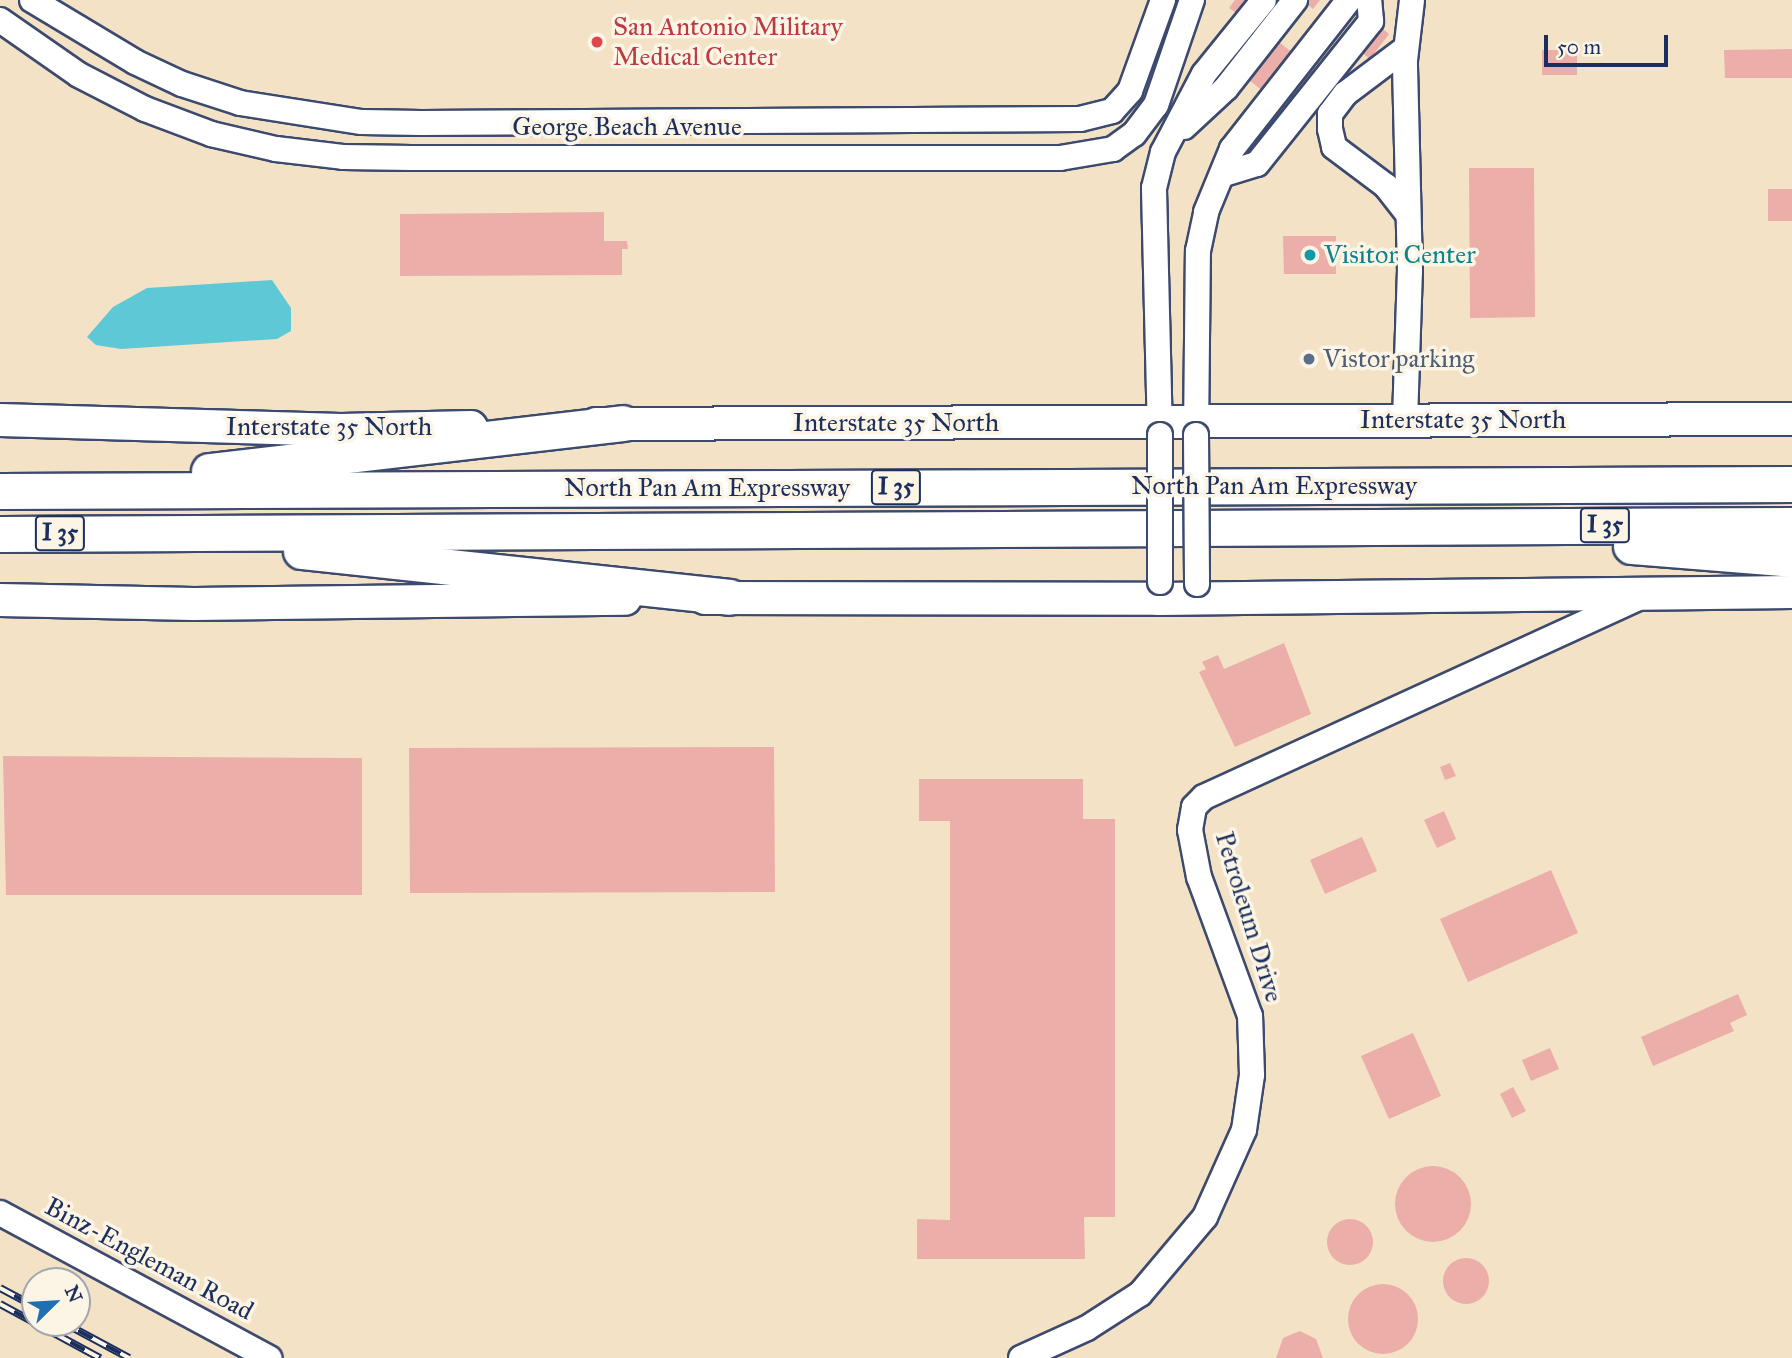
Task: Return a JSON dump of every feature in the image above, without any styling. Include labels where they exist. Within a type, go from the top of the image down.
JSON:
[{"type":"highway","points":[[0,479],[204,471],[622,424]]},
{"type":"highway","name":"North Pan Am Expressway","points":[[0,491],[1792,484]]},
{"type":"highway","name":"North Pan Am Expressway","points":[[0,534],[1792,524]]},
{"type":"highway","points":[[1418,526],[1792,559]]},
{"type":"highway","points":[[120,533],[729,597]]},
{"type":"main road","name":"Interstate 35 North","points":[[0,420],[341,430],[622,424],[1196,428],[1405,420],[1792,419]]},
{"type":"main road","points":[[0,600],[194,604],[1160,591],[1647,594],[1792,592]]},
{"type":"street","name":"George Beach Avenue","points":[[32,0],[135,62],[182,84],[240,103],[362,122],[488,123],[1080,119],[1112,111],[1130,91],[1163,0]]},
{"type":"street","name":"George Beach Avenue","points":[[0,20],[79,75],[145,109],[211,134],[276,149],[343,157],[412,158],[1060,158],[1113,149],[1134,134],[1156,105],[1192,0]]},
{"type":"street","points":[[1160,591],[1160,428],[1154,188],[1170,139],[1204,74],[1264,0]]},
{"type":"street","points":[[1170,139],[1279,0]]},
{"type":"street","points":[[1170,139],[1226,88],[1295,0]]},
{"type":"street","points":[[1224,174],[1220,138],[1328,0]]},
{"type":"street","points":[[1198,591],[1198,251],[1206,212],[1224,174],[1232,149],[1349,0]]},
{"type":"street","points":[[1224,174],[1246,158],[1359,12],[1362,0]]},
{"type":"street","points":[[1224,174],[1257,164],[1371,21],[1369,0]]},
{"type":"street","points":[[1405,420],[1408,213],[1406,48],[1412,0]]},
{"type":"street","points":[[1406,48],[1345,94],[1330,114],[1329,129],[1334,147],[1386,186],[1408,213]]},
{"type":"street","name":"Petroleum Drive","points":[[1021,1358],[1087,1328],[1140,1294],[1205,1217],[1244,1129],[1252,1075],[1250,1016],[1199,877],[1190,830],[1194,807],[1203,797],[1647,594]]},
{"type":"street","name":"Binz-Engleman Road","points":[[0,1213],[269,1358]]},
{"type":"water","points":[[272,280],[291,308],[291,331],[277,339],[121,349],[96,345],[87,337],[113,307],[147,288]]},
{"type":"building","points":[[1235,0],[1257,0],[1243,18],[1229,8]]},
{"type":"building","points":[[1302,0],[1320,0],[1313,9]]},
{"type":"building","points":[[1377,24],[1389,34],[1370,59],[1357,49]]},
{"type":"building","points":[[1279,42],[1333,85],[1303,123],[1249,80]]},
{"type":"building","points":[[1792,49],[1792,78],[1725,78],[1724,50]]},
{"type":"building","points":[[1542,50],[1577,50],[1577,75],[1542,75]]},
{"type":"building","points":[[1469,168],[1534,168],[1535,317],[1470,318]]},
{"type":"building","points":[[1768,189],[1792,189],[1792,221],[1768,221]]},
{"type":"building","points":[[604,212],[604,241],[627,241],[628,249],[622,249],[622,275],[400,276],[400,214]]},
{"type":"building","name":"Visitor Center","points":[[1283,236],[1336,236],[1336,274],[1284,274]]},
{"type":"building","points":[[1284,643],[1311,714],[1235,747],[1199,672],[1206,669],[1202,662],[1218,655],[1224,669]]},
{"type":"building","points":[[774,747],[775,892],[410,893],[409,748]]},
{"type":"building","points":[[3,756],[362,758],[362,895],[6,895]]},
{"type":"building","points":[[1450,763],[1456,776],[1445,780],[1440,767]]},
{"type":"building","points":[[919,779],[1083,779],[1083,819],[1115,819],[1115,1217],[1084,1217],[1085,1259],[917,1259],[917,1219],[950,1220],[950,821],[919,821]]},
{"type":"building","points":[[1444,811],[1456,839],[1437,848],[1424,820]]},
{"type":"building","points":[[1362,837],[1377,871],[1325,894],[1310,860]]},
{"type":"building","points":[[1551,870],[1578,933],[1468,982],[1440,919]]},
{"type":"building","points":[[1738,994],[1747,1015],[1730,1023],[1734,1031],[1653,1066],[1641,1037]]},
{"type":"building","points":[[1413,1033],[1441,1096],[1389,1119],[1361,1056]]},
{"type":"building","points":[[1550,1048],[1559,1069],[1531,1081],[1522,1060]]},
{"type":"building","points":[[1513,1087],[1526,1111],[1512,1118],[1500,1094]]},
{"type":"building","points":[[1433,1166],[1447,1169],[1460,1177],[1468,1190],[1471,1204],[1468,1218],[1460,1231],[1447,1239],[1433,1242],[1419,1239],[1406,1231],[1398,1218],[1395,1204],[1398,1190],[1406,1177],[1419,1169]]},
{"type":"building","points":[[1350,1219],[1367,1225],[1373,1242],[1367,1259],[1350,1265],[1333,1259],[1327,1242],[1333,1225]]},
{"type":"building","points":[[1466,1258],[1483,1264],[1489,1281],[1483,1298],[1466,1304],[1449,1298],[1443,1281],[1449,1264]]},
{"type":"building","points":[[1390,1284],[1403,1290],[1412,1299],[1416,1305],[1416,1333],[1408,1344],[1397,1352],[1376,1354],[1358,1344],[1350,1333],[1348,1312],[1358,1294],[1369,1286]]},
{"type":"building","points":[[1300,1331],[1316,1339],[1323,1358],[1276,1358],[1283,1338]]},
{"type":"railway","points":[[0,1288],[21,1299]]},
{"type":"railway","points":[[0,1304],[100,1358]]},
{"type":"railway","points":[[90,1337],[129,1358]]},
{"type":"place","name":"San Antonio Military Medical Center","points":[[597,42]]},
{"type":"place","name":"Visitor Center","points":[[1310,255]]},
{"type":"place","name":"Vistor parking","points":[[1309,359]]}]
